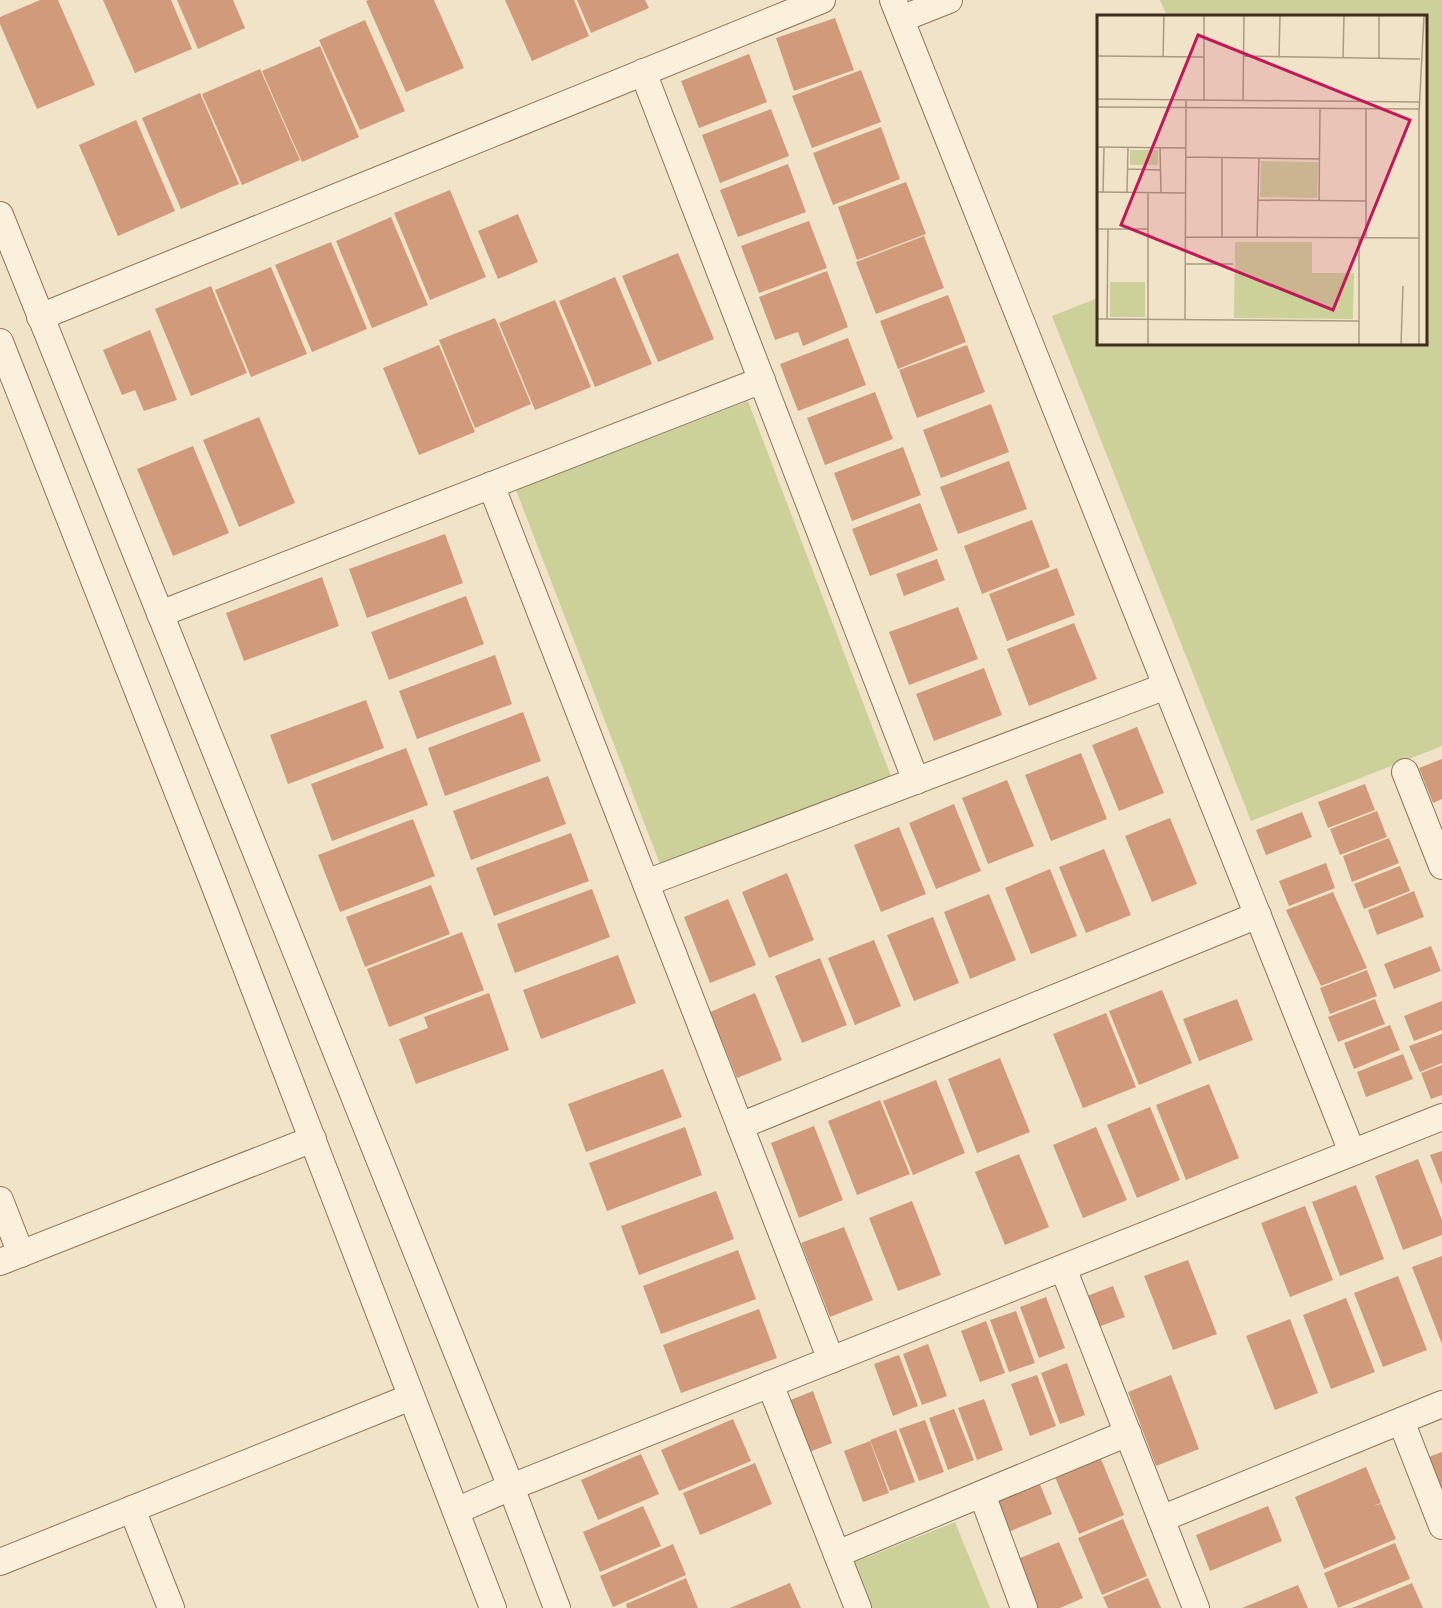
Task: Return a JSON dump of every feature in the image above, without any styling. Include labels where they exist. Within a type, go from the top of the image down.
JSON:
[{"type":"street","points":[[40,317],[822,0]]},
{"type":"street","points":[[949,0],[897,10],[1352,1152]]},
{"type":"street","points":[[643,72],[916,781]]},
{"type":"street","points":[[0,215],[511,1487],[557,1608]]},
{"type":"street","points":[[0,342],[494,1608]]},
{"type":"street","points":[[160,614],[762,380]]},
{"type":"street","points":[[491,484],[831,1360]]},
{"type":"street","points":[[645,883],[1166,686]]},
{"type":"street","points":[[1405,772],[1442,866]]},
{"type":"street","points":[[740,1126],[1258,915]]},
{"type":"street","points":[[456,1511],[511,1487],[1442,1117]]},
{"type":"street","points":[[0,1200],[10,1258],[313,1140]]},
{"type":"street","points":[[1063,1268],[1196,1608]]},
{"type":"street","points":[[770,1384],[858,1608]]},
{"type":"street","points":[[0,1562],[411,1397]]},
{"type":"street","points":[[1161,1519],[1442,1404]]},
{"type":"street","points":[[1401,1421],[1442,1526]]},
{"type":"street","points":[[837,1554],[1128,1434]]},
{"type":"street","points":[[982,1494],[1024,1608]]},
{"type":"street","points":[[132,1509],[171,1608]]},
{"type":"green space","points":[[1160,0],[1442,0],[1442,746],[1251,821],[1052,316],[1097,298],[1097,345],[1427,345],[1427,15],[1167,15]]},
{"type":"green space","points":[[748,401],[891,776],[660,864],[516,490]]},
{"type":"green space","points":[[955,1522],[990,1608],[872,1608],[853,1563]]},
{"type":"building","points":[[40,0],[58,0],[95,85],[37,109],[0,24],[0,17]]},
{"type":"building","points":[[103,0],[171,0],[192,49],[135,73]]},
{"type":"building","points":[[177,0],[233,0],[245,28],[198,49]]},
{"type":"building","points":[[434,0],[464,68],[406,92],[366,1]]},
{"type":"building","points":[[505,0],[574,0],[589,36],[532,61]]},
{"type":"building","points":[[577,0],[645,0],[649,8],[591,33]]},
{"type":"building","points":[[835,18],[854,70],[794,91],[776,38]]},
{"type":"building","points":[[365,20],[405,111],[360,130],[319,40]]},
{"type":"building","points":[[320,46],[359,137],[302,162],[262,71]]},
{"type":"building","points":[[749,54],[767,102],[699,128],[681,81]]},
{"type":"building","points":[[260,69],[300,160],[242,185],[202,94]]},
{"type":"building","points":[[861,70],[881,122],[812,148],[792,96]]},
{"type":"building","points":[[200,93],[239,184],[181,209],[142,118]]},
{"type":"building","points":[[771,109],[789,156],[720,183],[702,135]]},
{"type":"building","points":[[136,120],[175,211],[118,236],[79,145]]},
{"type":"building","points":[[881,127],[900,179],[833,205],[813,153]]},
{"type":"building","points":[[788,164],[806,212],[738,237],[720,190]]},
{"type":"building","points":[[906,182],[926,234],[857,260],[838,207]]},
{"type":"building","points":[[450,190],[486,277],[430,300],[394,213]]},
{"type":"building","points":[[518,214],[538,262],[498,279],[478,231]]},
{"type":"building","points":[[391,217],[428,305],[372,328],[336,241]]},
{"type":"building","points":[[809,221],[827,268],[759,293],[741,246]]},
{"type":"building","points":[[924,236],[944,288],[876,314],[856,262]]},
{"type":"building","points":[[331,242],[367,329],[312,352],[275,265]]},
{"type":"building","points":[[678,253],[714,339],[658,362],[622,276]]},
{"type":"building","points":[[271,267],[307,354],[251,377],[215,290]]},
{"type":"building","points":[[827,271],[848,327],[803,346],[798,332],[775,340],[759,297]]},
{"type":"building","points":[[615,277],[652,364],[595,387],[559,301]]},
{"type":"building","points":[[211,286],[247,373],[191,396],[155,309]]},
{"type":"building","points":[[948,295],[966,342],[898,369],[880,321]]},
{"type":"building","points":[[555,300],[591,387],[535,410],[499,323]]},
{"type":"building","points":[[495,318],[531,404],[475,428],[439,340]]},
{"type":"building","points":[[150,330],[177,400],[144,411],[135,390],[122,395],[103,350]]},
{"type":"building","points":[[848,338],[866,385],[798,411],[780,364]]},
{"type":"building","points":[[439,345],[475,432],[419,455],[383,368]]},
{"type":"building","points":[[967,345],[985,392],[917,418],[899,370]]},
{"type":"building","points":[[875,392],[893,439],[825,465],[807,418]]},
{"type":"building","points":[[991,404],[1009,452],[941,478],[923,430]]},
{"type":"building","points":[[259,417],[295,503],[239,527],[203,440]]},
{"type":"building","points":[[193,446],[229,533],[173,556],[137,469]]},
{"type":"building","points":[[903,447],[921,495],[852,521],[834,473]]},
{"type":"building","points":[[1009,461],[1027,509],[958,534],[940,487]]},
{"type":"building","points":[[920,503],[938,550],[870,576],[852,529]]},
{"type":"building","points":[[1032,520],[1050,567],[982,594],[964,546]]},
{"type":"building","points":[[445,534],[463,583],[367,618],[349,569]]},
{"type":"building","points":[[937,559],[945,580],[904,596],[896,574]]},
{"type":"building","points":[[1057,568],[1075,615],[1007,641],[989,594]]},
{"type":"building","points":[[322,577],[339,626],[244,661],[226,613]]},
{"type":"building","points":[[466,596],[484,644],[389,680],[371,632]]},
{"type":"building","points":[[958,607],[978,659],[909,685],[889,632]]},
{"type":"building","points":[[1074,623],[1097,679],[1029,706],[1007,649]]},
{"type":"building","points":[[495,655],[512,704],[417,739],[399,691]]},
{"type":"building","points":[[984,668],[1002,715],[934,741],[916,694]]},
{"type":"building","points":[[366,700],[384,748],[288,784],[270,735]]},
{"type":"building","points":[[523,712],[541,761],[445,796],[428,748]]},
{"type":"building","points":[[1137,727],[1164,793],[1119,811],[1092,745]]},
{"type":"building","points":[[406,748],[428,805],[332,841],[311,784]]},
{"type":"building","points":[[1081,753],[1107,819],[1051,841],[1025,775]]},
{"type":"building","points":[[1442,759],[1442,799],[1433,803],[1419,768]]},
{"type":"building","points":[[548,776],[566,824],[471,860],[453,811]]},
{"type":"building","points":[[1007,780],[1034,846],[988,864],[962,798]]},
{"type":"building","points":[[1365,784],[1375,810],[1328,828],[1318,802]]},
{"type":"building","points":[[954,804],[981,871],[936,889],[909,823]]},
{"type":"building","points":[[1377,811],[1387,837],[1340,855],[1330,829]]},
{"type":"building","points":[[1302,812],[1312,837],[1266,855],[1256,830]]},
{"type":"building","points":[[1170,818],[1197,884],[1152,902],[1125,836]]},
{"type":"building","points":[[413,819],[435,876],[340,912],[318,855]]},
{"type":"building","points":[[899,827],[926,894],[881,912],[854,845]]},
{"type":"building","points":[[571,833],[589,881],[494,916],[476,868]]},
{"type":"building","points":[[1389,838],[1399,863],[1352,882],[1343,856]]},
{"type":"building","points":[[1104,849],[1131,915],[1086,933],[1059,867]]},
{"type":"building","points":[[1326,863],[1335,888],[1289,906],[1279,881]]},
{"type":"building","points":[[1400,866],[1410,891],[1364,909],[1354,884]]},
{"type":"building","points":[[1050,869],[1077,936],[1031,954],[1005,888]]},
{"type":"building","points":[[787,873],[814,940],[769,958],[742,892]]},
{"type":"building","points":[[431,885],[450,934],[365,967],[346,917]]},
{"type":"building","points":[[592,889],[610,937],[515,973],[497,924]]},
{"type":"building","points":[[1414,891],[1424,917],[1377,935],[1368,910]]},
{"type":"building","points":[[1333,892],[1367,968],[1321,986],[1286,910]]},
{"type":"building","points":[[989,894],[1016,960],[970,979],[944,912]]},
{"type":"building","points":[[728,899],[756,965],[710,983],[684,917]]},
{"type":"building","points":[[933,917],[959,983],[914,1001],[887,935]]},
{"type":"building","points":[[462,932],[484,990],[389,1027],[367,969]]},
{"type":"building","points":[[874,940],[901,1006],[855,1025],[828,958]]},
{"type":"building","points":[[1431,946],[1441,971],[1394,989],[1384,964]]},
{"type":"building","points":[[618,955],[636,1003],[541,1039],[523,990]]},
{"type":"building","points":[[820,958],[847,1025],[802,1043],[775,976]]},
{"type":"building","points":[[1367,970],[1377,996],[1330,1014],[1320,988]]},
{"type":"building","points":[[1162,990],[1192,1063],[1139,1085],[1109,1011]]},
{"type":"building","points":[[489,993],[509,1050],[416,1084],[399,1039],[428,1028],[424,1017]]},
{"type":"building","points":[[755,993],[782,1060],[737,1078],[710,1012]]},
{"type":"building","points":[[1237,999],[1253,1040],[1199,1061],[1183,1019]]},
{"type":"building","points":[[1375,999],[1385,1024],[1338,1042],[1328,1017]]},
{"type":"building","points":[[1442,1001],[1442,1030],[1414,1041],[1404,1016]]},
{"type":"building","points":[[1106,1013],[1136,1087],[1083,1108],[1053,1034]]},
{"type":"building","points":[[1390,1025],[1400,1050],[1354,1069],[1344,1043]]},
{"type":"building","points":[[1442,1034],[1442,1063],[1420,1072],[1409,1046]]},
{"type":"building","points":[[1403,1054],[1413,1079],[1366,1097],[1357,1072]]},
{"type":"building","points":[[1000,1058],[1030,1132],[977,1153],[948,1079]]},
{"type":"building","points":[[1442,1065],[1442,1095],[1431,1099],[1421,1073]]},
{"type":"building","points":[[663,1069],[682,1117],[586,1152],[568,1104]]},
{"type":"building","points":[[936,1080],[965,1153],[913,1175],[883,1101]]},
{"type":"building","points":[[1209,1084],[1239,1158],[1186,1180],[1156,1105]]},
{"type":"building","points":[[880,1100],[910,1174],[857,1195],[828,1121]]},
{"type":"building","points":[[1150,1107],[1180,1180],[1137,1198],[1107,1125]]},
{"type":"building","points":[[814,1126],[843,1200],[799,1218],[771,1143]]},
{"type":"building","points":[[685,1127],[702,1175],[607,1211],[589,1163]]},
{"type":"building","points":[[1096,1127],[1127,1200],[1083,1218],[1053,1145]]},
{"type":"building","points":[[1442,1151],[1442,1185],[1430,1155]]},
{"type":"building","points":[[1019,1154],[1049,1227],[1005,1245],[975,1172]]},
{"type":"building","points":[[1418,1159],[1442,1220],[1442,1235],[1403,1250],[1375,1176]]},
{"type":"building","points":[[1356,1185],[1384,1259],[1340,1276],[1312,1202]]},
{"type":"building","points":[[716,1191],[734,1239],[639,1275],[621,1226]]},
{"type":"building","points":[[912,1201],[941,1275],[898,1291],[869,1218]]},
{"type":"building","points":[[1305,1206],[1333,1280],[1290,1297],[1261,1223]]},
{"type":"building","points":[[844,1227],[873,1300],[830,1317],[801,1243]]},
{"type":"building","points":[[738,1250],[756,1299],[661,1334],[643,1286]]},
{"type":"building","points":[[1442,1256],[1442,1344],[1412,1267]]},
{"type":"building","points":[[1188,1260],[1217,1334],[1173,1350],[1144,1276]]},
{"type":"building","points":[[1398,1276],[1427,1350],[1383,1367],[1354,1293]]},
{"type":"building","points":[[1113,1286],[1125,1317],[1098,1327],[1087,1296]]},
{"type":"building","points":[[1046,1297],[1065,1348],[1039,1358],[1020,1307]]},
{"type":"building","points":[[1346,1298],[1375,1372],[1331,1389],[1303,1315]]},
{"type":"building","points":[[759,1309],[777,1358],[681,1393],[663,1345]]},
{"type":"building","points":[[1016,1311],[1035,1363],[1009,1372],[990,1320]]},
{"type":"building","points":[[1290,1319],[1318,1393],[1275,1410],[1246,1336]]},
{"type":"building","points":[[986,1321],[1005,1373],[980,1382],[961,1331]]},
{"type":"building","points":[[928,1344],[947,1396],[922,1405],[903,1354]]},
{"type":"building","points":[[899,1355],[918,1406],[893,1416],[874,1364]]},
{"type":"building","points":[[1067,1363],[1085,1415],[1060,1424],[1041,1373]]},
{"type":"building","points":[[1037,1375],[1056,1426],[1030,1436],[1011,1384]]},
{"type":"building","points":[[1171,1375],[1199,1449],[1156,1466],[1128,1392]]},
{"type":"building","points":[[813,1391],[832,1443],[807,1453],[788,1401]]},
{"type":"building","points":[[984,1399],[1003,1450],[977,1460],[958,1408]]},
{"type":"building","points":[[954,1409],[974,1460],[948,1470],[929,1418]]},
{"type":"building","points":[[733,1419],[751,1461],[679,1491],[661,1450]]},
{"type":"building","points":[[925,1420],[944,1472],[919,1481],[899,1429]]},
{"type":"building","points":[[896,1430],[915,1482],[890,1491],[870,1440]]},
{"type":"building","points":[[870,1441],[889,1493],[863,1502],[844,1451]]},
{"type":"building","points":[[1442,1452],[1442,1498],[1426,1458]]},
{"type":"building","points":[[641,1454],[659,1494],[598,1520],[581,1480]]},
{"type":"building","points":[[1101,1459],[1124,1515],[1079,1534],[1055,1477]]},
{"type":"building","points":[[755,1463],[772,1504],[700,1535],[683,1493]]},
{"type":"building","points":[[1366,1467],[1381,1503],[1373,1506],[1381,1504],[1396,1539],[1324,1569],[1295,1497]]},
{"type":"building","points":[[1039,1482],[1052,1514],[1006,1533],[993,1501]]},
{"type":"building","points":[[643,1506],[661,1546],[600,1572],[583,1532]]},
{"type":"building","points":[[1268,1506],[1282,1541],[1210,1571],[1196,1535]]},
{"type":"building","points":[[1123,1519],[1147,1576],[1102,1595],[1078,1538]]},
{"type":"building","points":[[1059,1542],[1083,1598],[1060,1608],[1033,1608],[1013,1561]]},
{"type":"building","points":[[1395,1543],[1410,1579],[1338,1608],[1324,1573]]},
{"type":"building","points":[[673,1544],[686,1575],[613,1607],[600,1576]]},
{"type":"building","points":[[686,1578],[698,1608],[627,1608],[626,1604]]},
{"type":"building","points":[[1148,1578],[1161,1608],[1108,1608],[1103,1597]]},
{"type":"building","points":[[790,1583],[801,1608],[730,1608]]},
{"type":"building","points":[[1412,1583],[1423,1608],[1352,1608]]},
{"type":"building","points":[[1298,1585],[1308,1608],[1242,1608]]}]
